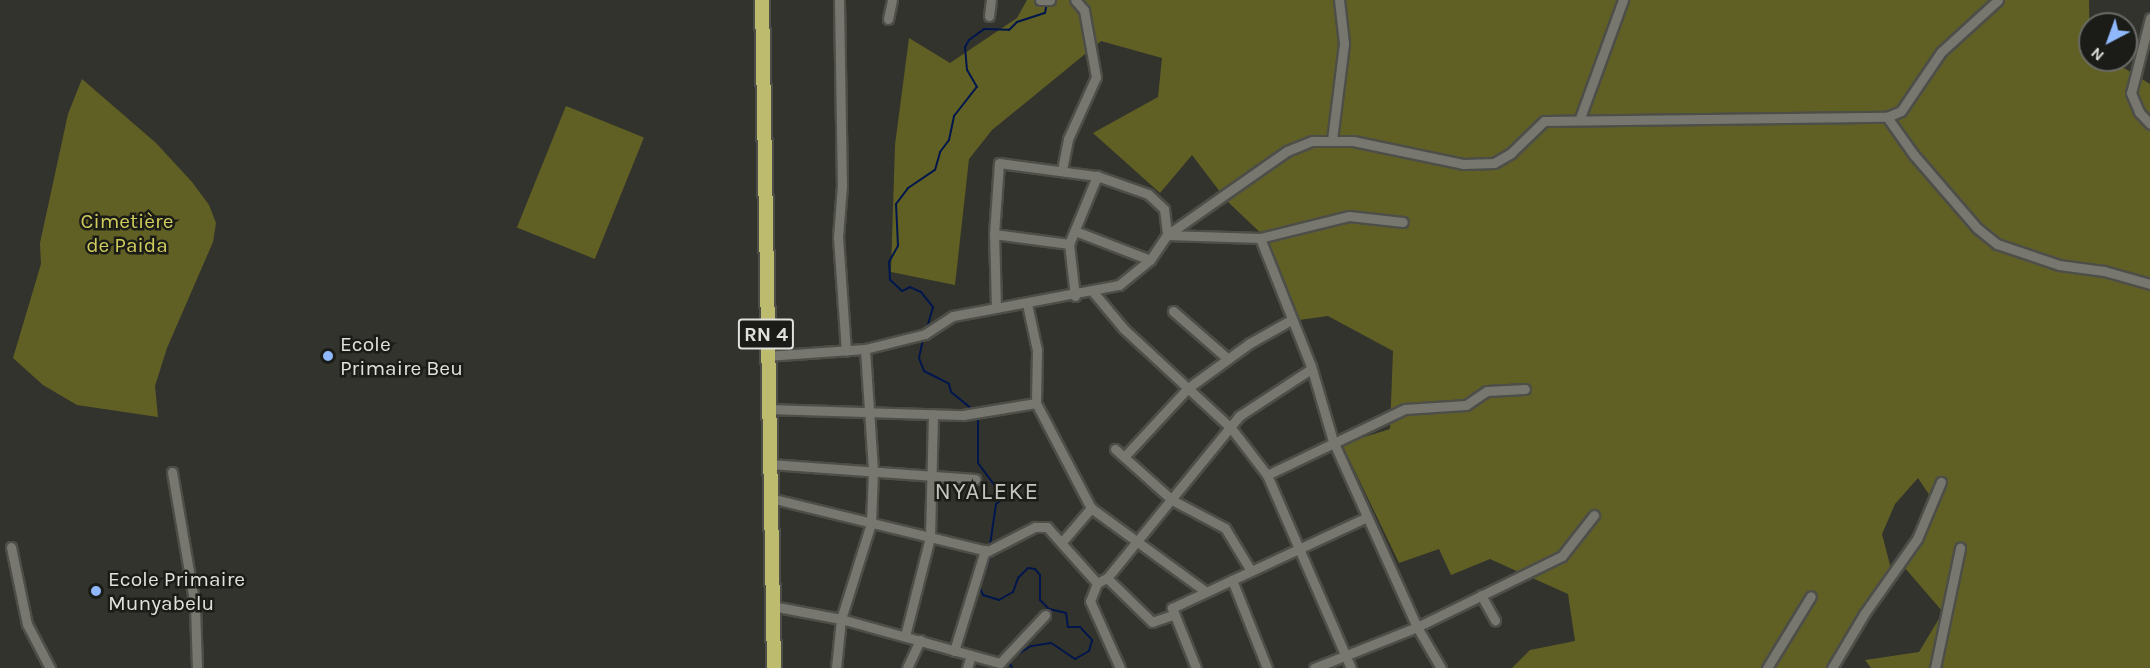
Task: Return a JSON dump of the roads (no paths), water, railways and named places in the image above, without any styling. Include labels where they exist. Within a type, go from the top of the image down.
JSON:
[{"type":"highway","name":"RN 4","points":[[762,0],[766,356],[774,668]]},
{"type":"street","points":[[839,0],[838,237],[846,351]]},
{"type":"street","points":[[888,19],[892,0]]},
{"type":"street","points":[[989,16],[991,0]]},
{"type":"street","points":[[1062,170],[1068,139],[1096,77],[1084,10],[1075,0]]},
{"type":"street","points":[[1332,140],[1344,43],[1340,0]]},
{"type":"street","points":[[1580,118],[1623,0]]},
{"type":"street","points":[[766,356],[865,349],[925,334],[953,316],[1094,293],[1119,285],[1150,261],[1167,235],[1287,151],[1312,141],[1332,140],[1463,164],[1494,163],[1511,153],[1544,121],[1580,118],[1887,117],[1901,111],[1941,52],[1998,0]]},
{"type":"street","points":[[2150,18],[2131,93],[2139,112],[2150,124]]},
{"type":"street","points":[[1887,117],[1914,156],[1977,228],[1997,244],[2059,265],[2104,271],[2150,284]]},
{"type":"street","points":[[996,308],[994,234],[999,163],[1097,176],[1148,194],[1164,209],[1167,235]]},
{"type":"street","points":[[1075,296],[1070,244],[1097,176]]},
{"type":"street","points":[[1167,235],[1260,238],[1349,216],[1403,222]]},
{"type":"street","points":[[1075,231],[1150,261]]},
{"type":"street","points":[[994,234],[1070,244]]},
{"type":"street","points":[[1260,238],[1311,369],[1333,441],[1417,627],[1440,668]]},
{"type":"street","points":[[1094,293],[1124,329],[1231,428],[1267,475],[1350,668]]},
{"type":"street","points":[[1027,304],[1037,350],[1036,403],[1091,508],[1139,540],[1206,592]]},
{"type":"street","points":[[1173,311],[1228,359]]},
{"type":"street","points":[[1124,457],[1188,388],[1228,359],[1291,320]]},
{"type":"street","points":[[836,668],[841,619],[871,523],[873,470],[865,349]]},
{"type":"street","points":[[1120,668],[1090,601],[1097,583],[1107,578],[1239,416],[1311,369]]},
{"type":"street","points":[[1267,475],[1333,441],[1405,409],[1466,405],[1487,391],[1525,389]]},
{"type":"street","points":[[768,409],[963,415],[1036,403]]},
{"type":"street","points":[[905,636],[930,537],[933,414]]},
{"type":"street","points":[[1115,449],[1172,500],[1225,528],[1251,571]]},
{"type":"street","points":[[770,464],[975,479]]},
{"type":"street","points":[[172,472],[192,590],[197,668]]},
{"type":"street","points":[[1832,668],[1864,614],[1917,539],[1941,482]]},
{"type":"street","points":[[770,498],[989,551],[1035,527],[1047,527],[1097,583]]},
{"type":"street","points":[[1062,542],[1091,508]]},
{"type":"street","points":[[1314,668],[1417,627],[1562,556],[1594,515]]},
{"type":"street","points":[[1196,668],[1172,608],[1367,517]]},
{"type":"street","points":[[11,547],[27,624],[50,668]]},
{"type":"street","points":[[1935,668],[1960,548]]},
{"type":"street","points":[[954,651],[989,551]]},
{"type":"street","points":[[1107,578],[1152,621],[1175,614]]},
{"type":"street","points":[[1232,580],[1267,668]]},
{"type":"street","points":[[1481,595],[1495,620]]},
{"type":"street","points":[[1767,668],[1811,596]]},
{"type":"street","points":[[772,606],[841,619],[1000,663],[1045,615]]},
{"type":"street","points":[[907,668],[920,640]]},
{"type":"street","points":[[967,668],[971,656]]},
{"type":"waterway","points":[[927,328],[933,307],[921,292],[910,287],[902,291],[890,280],[889,262],[898,246],[896,204],[908,188],[935,170],[940,152],[949,140],[954,116],[977,87],[967,70],[965,47],[969,40],[984,29],[1009,30],[1017,22],[1045,13],[1047,3]]},
{"type":"waterway","points":[[923,339],[919,358],[924,371],[949,384],[951,392],[973,410]]},
{"type":"waterway","points":[[978,416],[978,463],[1004,498],[996,504],[990,545]]},
{"type":"waterway","points":[[991,554],[980,588],[983,595],[999,600],[1013,592],[1018,578],[1028,568],[1035,569],[1040,575],[1040,600],[1049,609],[1066,613],[1068,627],[1080,627],[1092,640],[1089,651],[1075,659],[1051,643],[1031,646],[1008,660],[1012,668]]},
{"type":"place","name":"Ecole Primaire Beu","points":[[328,356]]},
{"type":"place","name":"Ecole Primaire Munyabelu","points":[[96,591]]},
{"type":"district","name":"NYALEKE","points":[[987,492]]},
{"type":"park label","name":"Cimetière de Paida","points":[[127,233]]}]
